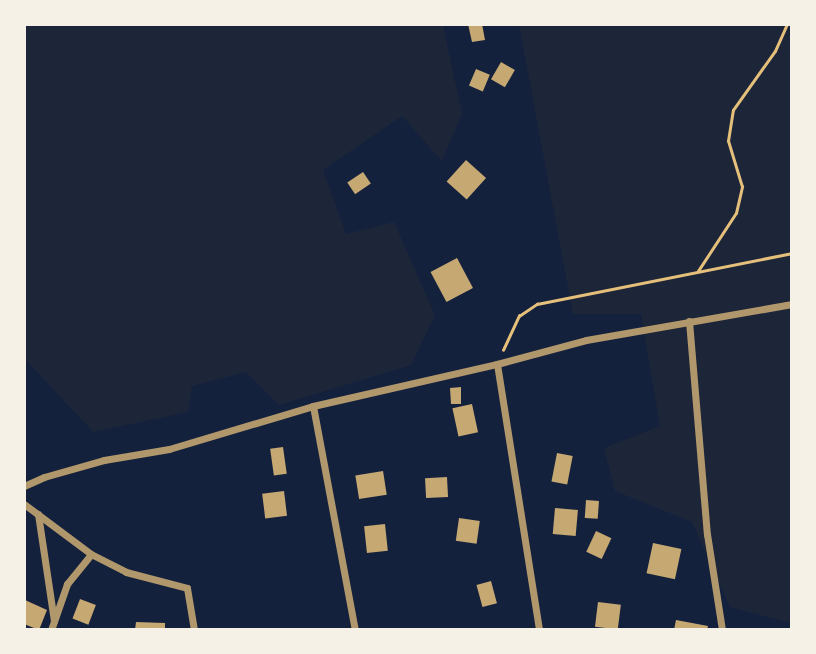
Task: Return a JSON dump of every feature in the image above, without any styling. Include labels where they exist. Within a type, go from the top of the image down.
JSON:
[{"type":"street","points":[[24,486],[44,477],[104,460],[169,449],[313,406],[498,364],[586,340],[792,304]]},
{"type":"street","points":[[689,321],[707,534],[722,629]]},
{"type":"street","points":[[498,364],[539,629]]},
{"type":"street","points":[[313,406],[355,629]]},
{"type":"street","points":[[24,504],[91,554],[126,572],[187,588],[194,629]]},
{"type":"street","points":[[38,514],[52,625]]},
{"type":"street","points":[[52,625],[67,584],[91,554]]},
{"type":"path","points":[[698,271],[736,213],[741,187],[728,141],[733,110],[775,51],[787,24]]},
{"type":"path","points":[[498,364],[520,316],[537,304],[792,253]]},
{"type":"shaded area","points":[[25,24],[443,25],[462,113],[442,161],[402,116],[323,170],[346,234],[394,222],[435,315],[411,365],[279,405],[246,372],[192,386],[188,412],[93,432],[25,359]]},
{"type":"shaded area","points":[[519,25],[791,25],[791,623],[730,607],[692,522],[615,491],[604,448],[660,426],[641,314],[573,314]]},
{"type":"building","points":[[468,24],[482,24],[485,40],[472,42]]},
{"type":"building","points":[[501,62],[515,70],[505,87],[491,79]]},
{"type":"building","points":[[476,69],[490,75],[483,91],[469,86]]},
{"type":"building","points":[[466,160],[486,178],[467,200],[447,182]]},
{"type":"building","points":[[363,172],[371,184],[355,194],[347,183]]},
{"type":"building","points":[[457,258],[473,288],[446,302],[431,272]]},
{"type":"building","points":[[461,387],[461,404],[451,404],[450,388]]},
{"type":"building","points":[[472,404],[478,432],[458,437],[452,408]]},
{"type":"building","points":[[283,447],[287,474],[274,476],[270,449]]},
{"type":"building","points":[[557,453],[573,456],[567,485],[551,481]]},
{"type":"building","points":[[383,471],[387,495],[359,499],[355,475]]},
{"type":"building","points":[[447,477],[448,497],[426,498],[425,478]]},
{"type":"building","points":[[284,491],[287,516],[265,518],[262,494]]},
{"type":"building","points":[[586,500],[599,501],[598,519],[585,518]]},
{"type":"building","points":[[555,508],[578,510],[576,536],[553,534]]},
{"type":"building","points":[[459,518],[480,521],[477,544],[456,541]]},
{"type":"building","points":[[385,524],[388,551],[367,553],[364,526]]},
{"type":"building","points":[[596,531],[611,538],[602,559],[586,552]]},
{"type":"building","points":[[653,543],[681,549],[675,579],[647,573]]},
{"type":"building","points":[[491,581],[497,603],[482,607],[477,585]]},
{"type":"building","points":[[80,599],[96,605],[88,625],[72,619]]},
{"type":"building","points":[[25,600],[47,610],[39,630],[24,624]]},
{"type":"building","points":[[598,602],[621,605],[618,630],[595,627]]},
{"type":"building","points":[[676,620],[708,626],[707,630],[674,630]]},
{"type":"building","points":[[136,622],[165,623],[165,630],[135,630]]}]
